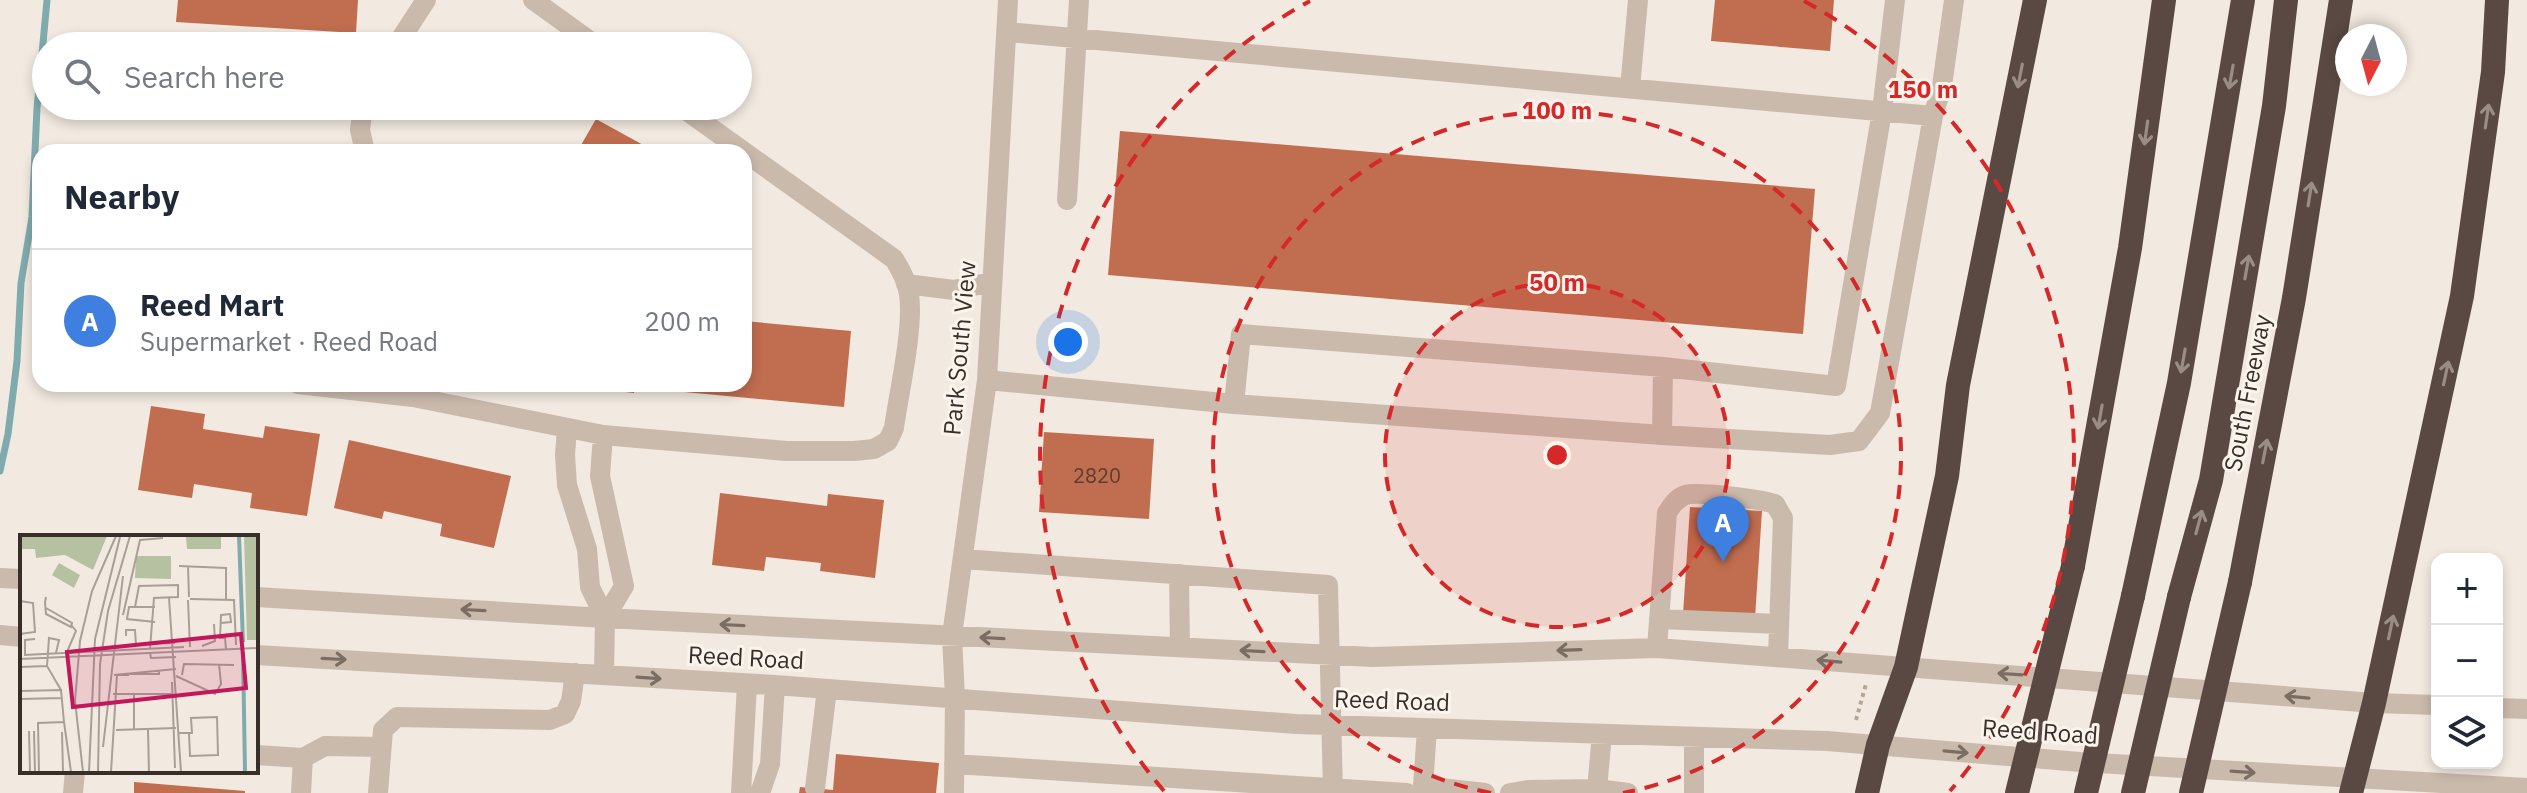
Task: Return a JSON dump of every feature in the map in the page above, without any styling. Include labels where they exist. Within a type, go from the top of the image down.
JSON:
[{"type":"highway","points":[[1867,793],[1878,745],[1906,667],[1947,476],[1958,385],[2035,0]]},
{"type":"highway","points":[[2017,793],[2073,566],[2130,248],[2164,0]]},
{"type":"highway","points":[[2086,793],[2179,383],[2243,0]]},
{"type":"highway","points":[[2133,793],[2179,597],[2211,480],[2274,106],[2286,0]]},
{"type":"highway","name":"South Freeway","points":[[2191,793],[2240,582],[2294,298],[2341,0]]},
{"type":"highway","points":[[2353,786],[2374,703],[2462,296],[2493,72],[2497,0]]},
{"type":"street","points":[[405,32],[426,0]]},
{"type":"street","points":[[533,0],[578,32]]},
{"type":"street","name":"Park South View","points":[[954,793],[952,636],[987,380],[1008,0]]},
{"type":"street","points":[[1067,200],[1079,0]]},
{"type":"street","points":[[1630,88],[1638,0]]},
{"type":"street","points":[[1234,404],[1241,334],[1663,367],[1836,386],[1882,111],[1895,0]]},
{"type":"street","points":[[987,380],[1234,404],[1662,435],[1830,445],[1859,441],[1880,413],[1933,116],[1942,86],[1954,0]]},
{"type":"street","points":[[1007,32],[1933,116]]},
{"type":"street","points":[[361,120],[363,144]]},
{"type":"street","points":[[700,120],[733,144]]},
{"type":"street","points":[[387,392],[603,435],[786,451],[874,449],[888,441],[894,428],[910,314],[906,284],[894,259],[752,157]]},
{"type":"street","points":[[906,284],[954,290],[992,282]]},
{"type":"street","points":[[1662,435],[1663,367]]},
{"type":"street","points":[[567,428],[567,485],[587,549],[590,587],[605,618],[604,675]]},
{"type":"street","points":[[603,435],[600,476],[624,586],[605,618]]},
{"type":"street","points":[[1657,648],[1667,513],[1676,500],[1688,494],[1761,500],[1775,504],[1783,518],[1778,656]]},
{"type":"street","points":[[963,559],[1328,585],[1333,792]]},
{"type":"street","points":[[1179,574],[1180,648]]},
{"type":"street","points":[[0,578],[20,579]]},
{"type":"street","name":"Reed Road","points":[[258,597],[1372,657],[1657,648],[2431,705]]},
{"type":"street","points":[[1659,619],[1779,624]]},
{"type":"street","points":[[0,635],[20,637]]},
{"type":"street","name":"Reed Road","points":[[258,655],[775,685],[1333,726],[1827,741],[2353,786],[2527,788]]},
{"type":"street","points":[[378,793],[383,730],[397,717],[550,720],[565,714],[571,701],[575,673]]},
{"type":"street","points":[[741,793],[747,685]]},
{"type":"street","points":[[760,793],[770,764],[775,685]]},
{"type":"street","points":[[815,788],[827,689]]},
{"type":"street","points":[[2503,708],[2527,709]]},
{"type":"street","points":[[1417,791],[1427,729]]},
{"type":"street","points":[[1597,789],[1602,734]]},
{"type":"street","points":[[1694,737],[1694,793]]},
{"type":"street","points":[[258,755],[303,758],[325,746],[381,747]]},
{"type":"street","points":[[301,793],[303,758]]},
{"type":"street","points":[[954,764],[1333,792],[1485,793]]},
{"type":"street","points":[[73,793],[75,773]]},
{"type":"street","points":[[1522,792],[1597,789],[1628,793]]},
{"type":"path","points":[[1856,720],[1867,677]]},
{"type":"building","points":[[178,0],[358,0],[356,32],[176,22]]},
{"type":"building","points":[[1715,0],[1834,0],[1830,51],[1711,41]]},
{"type":"building","points":[[598,120],[641,144],[582,144]]},
{"type":"building","points":[[1120,131],[1815,189],[1803,334],[1108,275]]},
{"type":"building","points":[[752,322],[851,331],[844,407],[684,392],[752,392]]},
{"type":"building","points":[[151,406],[205,414],[203,429],[263,438],[265,426],[320,434],[307,516],[250,508],[252,493],[194,484],[192,498],[138,490]]},
{"type":"building","points":[[1044,432],[1154,439],[1149,519],[1039,512]]},
{"type":"building","points":[[349,440],[511,476],[494,548],[440,536],[442,524],[384,511],[382,519],[334,508]]},
{"type":"building","points":[[720,493],[827,506],[828,494],[884,500],[875,578],[820,571],[821,563],[766,557],[764,571],[712,565]]},
{"type":"building","points":[[1690,507],[1762,511],[1755,618],[1683,614]]},
{"type":"building","points":[[836,754],[939,763],[936,793],[799,793],[800,787],[833,790]]},
{"type":"building","points":[[134,782],[245,791],[245,793],[134,793]]},
{"type":"waterway","points":[[44,32],[47,0]]},
{"type":"waterway","points":[[35,144],[36,120]]},
{"type":"waterway","points":[[0,471],[8,434],[17,361],[21,283],[32,217]]},
{"type":"place","name":"Reed Mart","points":[[1723,562]]}]
